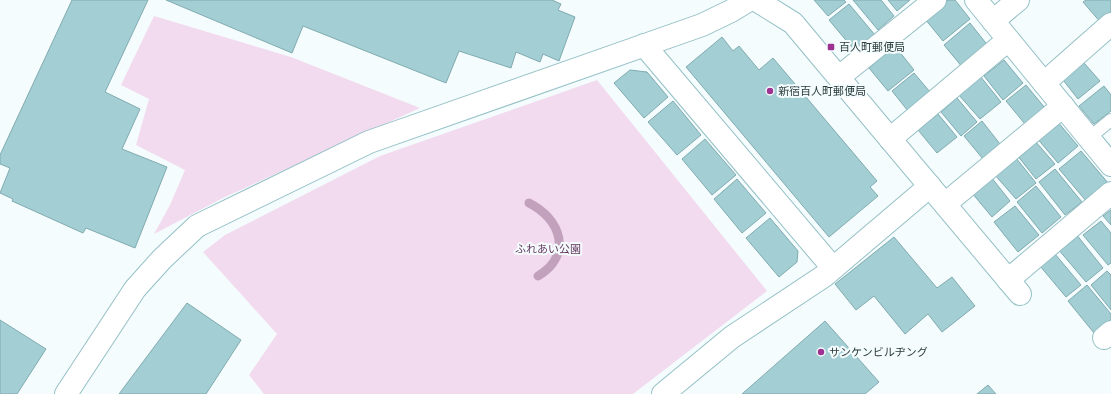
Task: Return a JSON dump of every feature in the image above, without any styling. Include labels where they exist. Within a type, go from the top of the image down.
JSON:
[{"type":"street","points":[[66,394],[135,289],[162,259],[197,226],[368,142],[702,26],[749,0]]},
{"type":"street","points":[[756,0],[793,23],[1014,287],[1111,193]]},
{"type":"street","points":[[839,77],[934,0]]},
{"type":"street","points":[[976,0],[1111,165]]},
{"type":"street","points":[[993,21],[1018,0]]},
{"type":"street","points":[[1044,83],[1111,24]]},
{"type":"street","points":[[890,139],[1008,40]]},
{"type":"street","points":[[644,45],[833,268]]},
{"type":"street","points":[[945,204],[1063,106]]},
{"type":"street","points":[[663,394],[732,336],[833,268],[930,186]]},
{"type":"lane","points":[[1089,138],[1111,120]]},
{"type":"green space","points":[[154,16],[291,57],[420,108],[223,198],[154,234],[170,205],[185,170],[136,145],[149,99],[121,85]]},
{"type":"green space","name":"ふれあい公園","points":[[597,80],[767,291],[633,394],[264,394],[249,375],[277,334],[203,252],[225,235],[380,156]]},
{"type":"building","points":[[72,0],[148,0],[105,92],[140,109],[122,149],[167,167],[135,248],[86,228],[83,233],[12,201],[13,199],[0,193],[10,168],[0,164],[0,155]]},
{"type":"building","points":[[166,0],[552,0],[561,4],[558,10],[575,17],[559,61],[543,54],[540,62],[516,52],[511,68],[459,51],[446,83],[303,26],[292,53]]},
{"type":"building","points":[[814,0],[844,0],[846,2],[828,16]]},
{"type":"building","points":[[853,0],[881,0],[894,16],[878,30]]},
{"type":"building","points":[[888,0],[910,0],[897,11]]},
{"type":"building","points":[[948,0],[955,0],[970,19],[943,41],[925,19]]},
{"type":"building","points":[[1086,0],[1111,0],[1111,16],[1102,24],[1083,2]]},
{"type":"building","points":[[849,4],[875,35],[855,51],[829,20]]},
{"type":"building","points":[[970,23],[989,47],[963,68],[944,45]]},
{"type":"building","points":[[722,37],[733,51],[739,46],[759,70],[773,58],[877,181],[870,187],[878,196],[829,237],[686,67]]},
{"type":"building","points":[[895,46],[914,70],[888,91],[869,68]]},
{"type":"building","points":[[1004,60],[1023,83],[1003,100],[984,76]]},
{"type":"building","points":[[1084,63],[1100,81],[1078,99],[1063,80]]},
{"type":"building","points":[[630,70],[647,72],[668,97],[644,118],[614,83]]},
{"type":"building","points":[[914,73],[930,92],[908,111],[892,91]]},
{"type":"building","points":[[980,76],[1001,102],[980,119],[958,94]]},
{"type":"building","points":[[1026,85],[1045,108],[1025,124],[1006,101]]},
{"type":"building","points":[[1104,86],[1111,95],[1111,111],[1094,124],[1079,106]]},
{"type":"building","points":[[957,98],[977,122],[961,136],[941,112]]},
{"type":"building","points":[[673,101],[701,135],[677,155],[648,122]]},
{"type":"building","points":[[938,114],[957,137],[937,153],[918,130]]},
{"type":"building","points":[[982,121],[1000,144],[983,159],[964,136]]},
{"type":"building","points":[[1057,121],[1078,146],[1058,163],[1036,137]]},
{"type":"building","points":[[705,139],[736,175],[712,195],[682,159]]},
{"type":"building","points":[[1035,141],[1055,164],[1036,179],[1017,155]]},
{"type":"building","points":[[1081,151],[1109,184],[1087,202],[1059,169]]},
{"type":"building","points":[[1016,158],[1036,183],[1016,199],[995,175]]},
{"type":"building","points":[[1055,169],[1082,202],[1065,215],[1039,182]]},
{"type":"building","points":[[991,177],[1010,201],[992,217],[972,193]]},
{"type":"building","points":[[737,179],[766,213],[742,233],[714,199]]},
{"type":"building","points":[[1036,186],[1061,217],[1042,233],[1017,202]]},
{"type":"building","points":[[1015,206],[1039,235],[1018,252],[994,222]]},
{"type":"building","points":[[1111,210],[1111,225],[1103,216]]},
{"type":"building","points":[[770,218],[798,251],[797,262],[779,277],[746,238]]},
{"type":"building","points":[[1101,221],[1111,233],[1111,263],[1108,265],[1083,235]]},
{"type":"building","points":[[1076,234],[1103,268],[1086,282],[1058,249]]},
{"type":"building","points":[[894,237],[937,288],[952,277],[975,306],[942,332],[928,314],[905,334],[874,296],[856,310],[835,284]]},
{"type":"building","points":[[1055,254],[1081,285],[1066,297],[1040,266]]},
{"type":"building","points":[[1107,271],[1111,275],[1111,310],[1091,285]]},
{"type":"building","points":[[1087,285],[1111,314],[1111,320],[1094,333],[1068,301]]},
{"type":"building","points":[[187,303],[241,340],[206,394],[119,394]]},
{"type":"building","points":[[0,320],[46,349],[17,394],[0,394]]},
{"type":"building","name":"サンケンビルヂング","points":[[825,321],[879,382],[865,394],[742,394]]},
{"type":"building","points":[[988,385],[996,394],[977,394]]},
{"type":"waterway","points":[[529,203],[549,218],[559,238],[559,248],[556,258],[549,267],[538,276]]},
{"type":"place","name":"百人町郵便局","points":[[831,47]]},
{"type":"place","name":"新宿百人町郵便局","points":[[770,91]]},
{"type":"place","name":"サンケンビルヂング","points":[[821,352]]}]
